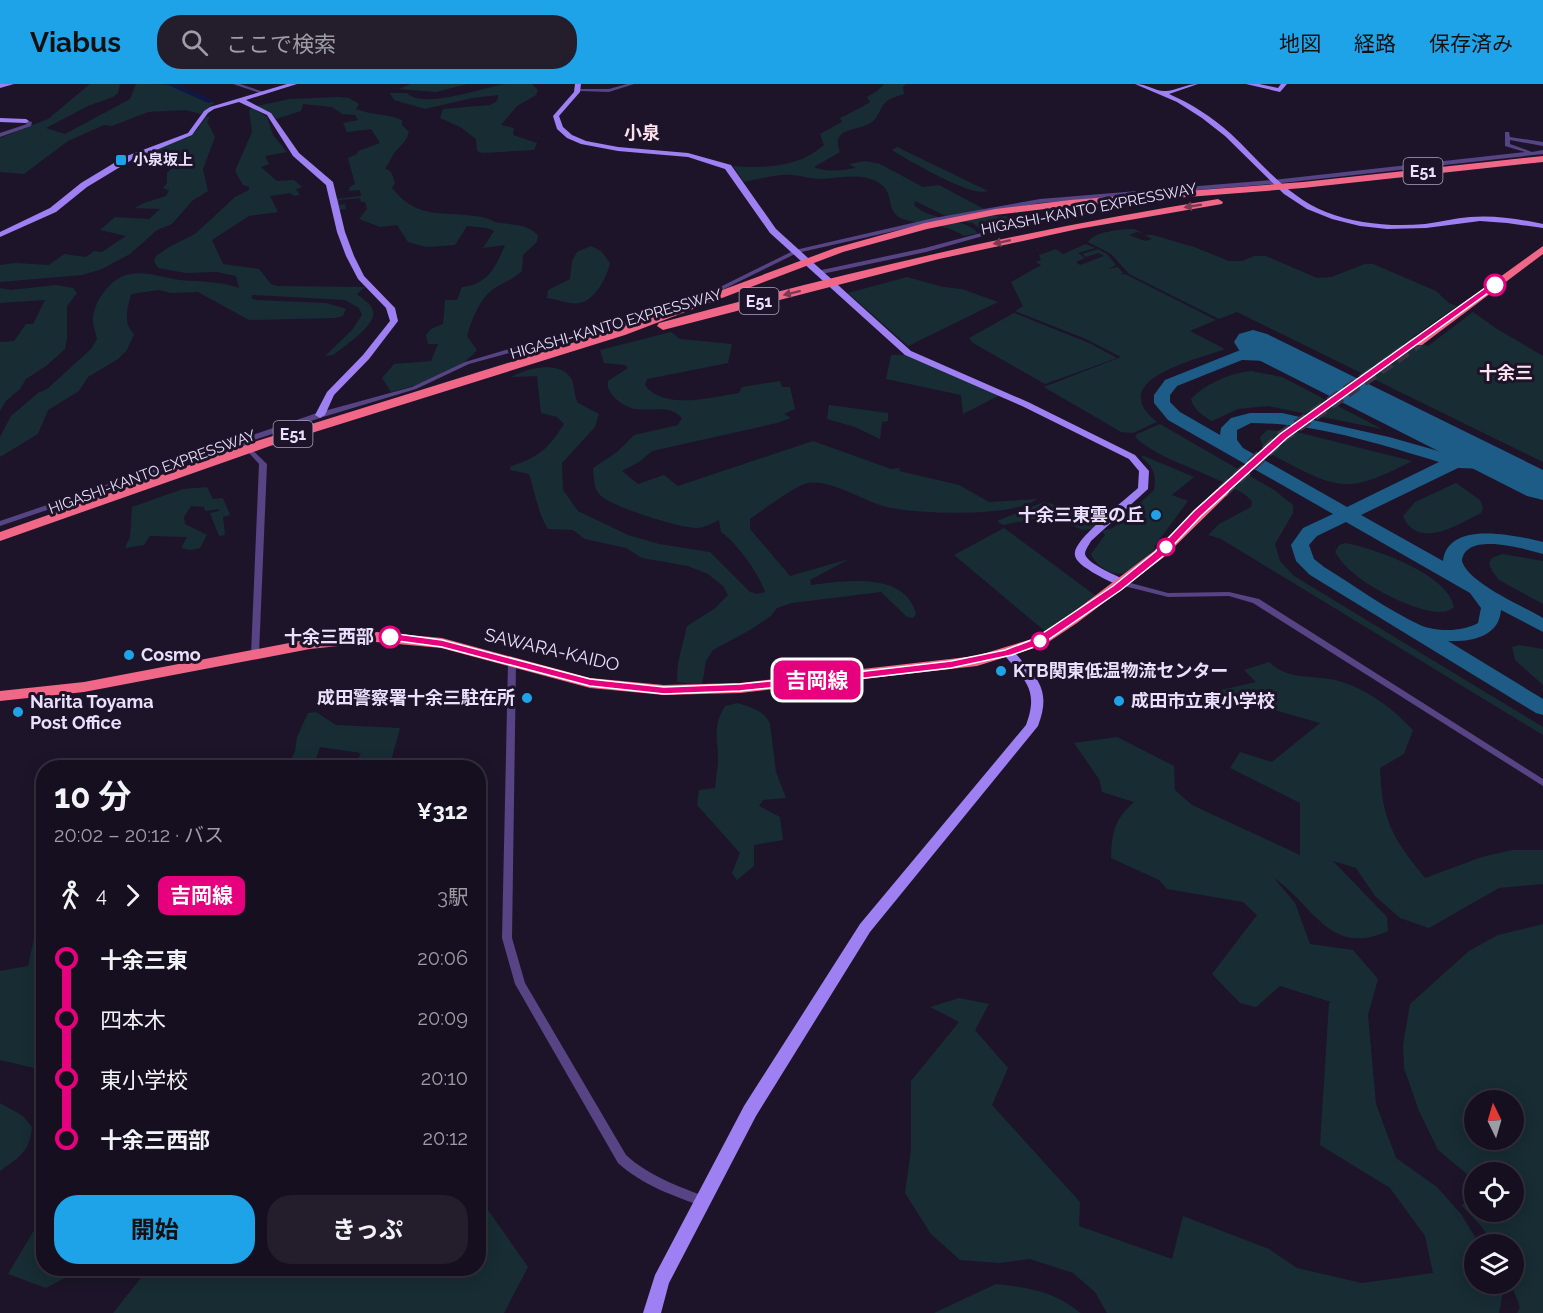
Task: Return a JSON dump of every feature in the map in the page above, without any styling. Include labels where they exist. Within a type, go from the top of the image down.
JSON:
[{"type":"highway","name":"HIGASHI-KANTO EXPRESSWAY","points":[[0,537],[266,443],[589,342],[675,312],[795,265],[872,240],[925,226],[995,212],[1051,205],[1303,185],[1540,158]]},
{"type":"highway","name":"HIGASHI-KANTO EXPRESSWAY","points":[[0,544],[271,448],[444,392],[677,323],[849,278],[1001,242],[1179,208],[1540,158]]},
{"type":"highway","points":[[1418,342],[1543,249]]},
{"type":"highway","name":"SAWARA-KAIDO","points":[[0,696],[84,687],[332,640],[390,637],[442,643],[607,686],[689,690],[751,687],[951,665],[1008,652],[1044,638],[1123,583],[1159,554],[1222,492]]},
{"type":"street","points":[[0,86],[11,84]]},
{"type":"street","points":[[235,84],[262,92]]},
{"type":"street","points":[[0,235],[53,210],[84,185],[127,159],[190,134],[206,112],[238,99],[294,84]]},
{"type":"street","points":[[632,84],[609,91],[578,87],[556,116],[558,126],[563,132],[593,145],[678,154],[728,167],[769,226],[817,273],[908,353],[1117,448],[1137,462],[1145,477],[1143,489],[1086,539],[1080,550],[1080,555],[1086,564],[1123,583],[1168,595],[1229,594],[1256,601],[1543,783]]},
{"type":"street","points":[[1138,84],[1165,93],[1195,109],[1231,138],[1274,182],[1293,197],[1324,214],[1378,226],[1416,227],[1459,220],[1485,219],[1543,226]]},
{"type":"street","points":[[1165,93],[1195,84]]},
{"type":"street","points":[[1249,84],[1275,91],[1280,90],[1284,84]]},
{"type":"street","points":[[238,99],[269,114],[296,154],[326,178],[330,184],[340,226],[361,278],[393,311],[394,321],[366,357],[330,394],[320,415]]},
{"type":"street","points":[[0,120],[30,123],[0,135]]},
{"type":"street","points":[[1540,158],[1509,146],[1507,136],[1543,144]]},
{"type":"street","points":[[1540,158],[1543,152]]},
{"type":"street","points":[[0,524],[320,415],[414,388],[467,363],[533,344],[602,332],[660,313],[723,288],[796,253],[934,220],[1040,201],[1274,182],[1448,164],[1540,158]]},
{"type":"street","points":[[817,273],[926,250],[981,235]]},
{"type":"street","points":[[242,443],[263,464],[255,654]]},
{"type":"street","points":[[652,1313],[661,1281],[750,1111],[866,928],[1032,726],[1039,705],[1038,690],[1008,652]]},
{"type":"street","points":[[512,663],[507,938],[520,984],[622,1160],[648,1178],[704,1202]]},
{"type":"green space","points":[[90,84],[120,84],[118,93],[113,97],[88,106],[46,128],[65,134],[130,99],[136,84],[177,86],[214,103],[201,114],[186,110],[148,112],[112,126],[104,125],[68,141],[24,174],[0,172],[0,138],[48,119]]},
{"type":"green space","points":[[411,84],[467,84],[436,92],[399,89]]},
{"type":"green space","points":[[506,84],[532,84],[538,90],[536,95],[517,106],[501,125],[514,128],[513,135],[537,143],[534,150],[482,153],[477,151],[476,139],[460,127],[440,118],[443,109],[490,105],[496,102],[499,95],[472,98],[425,109],[394,100],[390,93],[407,93],[415,98],[439,98]]},
{"type":"green space","points":[[884,84],[906,84],[903,87],[904,94],[886,102],[872,122],[842,134],[838,144],[840,152],[814,167],[835,170],[856,168],[849,164],[865,161],[880,164],[923,187],[939,185],[999,217],[1005,216],[1026,227],[984,233],[973,223],[956,221],[915,201],[914,205],[921,210],[963,224],[978,233],[964,236],[949,229],[898,216],[892,209],[883,186],[869,178],[853,176],[818,179],[787,175],[744,182],[733,166],[781,165],[804,158],[824,145],[820,134],[842,122],[840,118],[870,102],[867,97]]},
{"type":"green space","points":[[349,98],[359,104],[356,109],[402,120],[402,125],[409,132],[408,135],[385,168],[391,172],[395,183],[392,188],[412,206],[434,213],[482,217],[530,229],[538,235],[537,242],[523,255],[522,271],[493,289],[477,310],[467,336],[477,350],[449,372],[426,382],[391,392],[382,378],[394,364],[431,361],[438,344],[428,344],[426,335],[431,329],[443,324],[445,300],[457,300],[462,287],[478,283],[485,278],[494,267],[505,245],[483,248],[494,231],[467,226],[455,245],[426,247],[408,242],[397,225],[380,227],[359,219],[367,209],[365,202],[361,202],[360,198],[339,200],[339,205],[345,204],[346,209],[338,210],[336,199],[361,196],[360,190],[349,191],[350,187],[355,184],[348,158],[357,154],[358,151],[380,143],[371,129],[347,132],[343,123],[358,120],[355,115],[342,114],[332,107],[303,104],[301,111],[276,119],[269,112],[257,106],[290,99]]},
{"type":"green space","points":[[253,108],[267,117],[273,135],[287,152],[265,156],[269,164],[261,167],[277,181],[294,180],[302,187],[296,189],[300,195],[294,196],[290,193],[270,196],[278,212],[249,216],[212,240],[223,264],[259,269],[271,284],[277,286],[365,287],[357,294],[372,308],[373,317],[370,323],[333,355],[325,356],[352,330],[362,315],[359,308],[345,300],[253,295],[251,298],[256,300],[326,303],[346,309],[343,316],[335,318],[249,320],[198,292],[171,293],[159,290],[131,294],[127,320],[134,334],[127,350],[118,359],[88,377],[79,391],[48,410],[38,434],[0,457],[0,437],[11,416],[38,393],[47,389],[91,349],[97,339],[93,326],[96,306],[104,292],[116,280],[130,274],[143,273],[239,288],[236,276],[217,272],[186,273],[158,268],[154,261],[156,256],[169,247],[195,234],[235,197],[249,190],[249,187],[243,185],[235,171],[252,132],[249,110]]},
{"type":"green space","points":[[206,117],[210,117],[207,122],[215,137],[203,169],[208,191],[192,201],[172,224],[157,230],[130,254],[102,269],[82,275],[0,282],[0,265],[15,263],[49,265],[64,254],[86,257],[94,251],[102,252],[126,236],[100,230],[115,217],[149,219],[160,209],[135,208],[166,196],[169,190],[163,188],[167,183],[167,173],[176,163],[167,159],[133,158],[188,137],[196,131]]},
{"type":"green space","points":[[897,147],[987,191],[979,192],[968,189],[940,177],[892,150]]},
{"type":"green space","points":[[1134,229],[1143,233],[1137,232],[1129,235],[1145,241],[1152,239],[1145,235],[1153,235],[1194,247],[1229,261],[1266,256],[1317,278],[1331,277],[1365,264],[1373,264],[1436,291],[1449,303],[1457,306],[1410,339],[1428,346],[1473,312],[1543,356],[1543,462],[1237,312],[1219,319],[1129,274],[1111,254],[1088,242],[1102,233]]},
{"type":"green space","points":[[1086,244],[1095,248],[1078,253],[1085,258],[1076,262],[1080,265],[1104,256],[1099,253],[1086,257],[1082,254],[1098,249],[1107,254],[1116,265],[1108,269],[1118,267],[1123,273],[1120,275],[1125,274],[1216,320],[1190,331],[1225,349],[1177,366],[1148,383],[1141,394],[1144,407],[1157,422],[1133,433],[1121,432],[1044,387],[1121,357],[1086,339],[1015,311],[1023,306],[1011,282],[1041,265],[1036,262],[1041,260],[1039,255],[1056,249],[1063,254]]},
{"type":"green space","points":[[591,246],[601,251],[610,263],[596,292],[580,303],[547,298],[548,290],[570,279],[572,261],[577,252]]},
{"type":"green space","points":[[907,277],[943,287],[962,289],[998,302],[908,346],[848,293]]},
{"type":"green space","points":[[56,285],[73,288],[77,293],[67,306],[65,349],[46,366],[26,379],[0,411],[0,342],[14,341],[26,324],[33,324],[45,300],[0,303],[0,288],[10,290]]},
{"type":"green space","points":[[1014,313],[1089,343],[1117,358],[1045,384],[973,343],[969,338]]},
{"type":"green space","points":[[671,332],[680,339],[732,344],[728,363],[647,379],[645,385],[653,393],[676,400],[703,399],[739,393],[742,387],[780,381],[782,387],[790,387],[795,409],[784,414],[791,418],[777,423],[652,451],[639,462],[622,471],[638,484],[664,475],[678,486],[813,441],[891,469],[900,468],[899,471],[959,485],[989,502],[1037,499],[1025,505],[987,512],[941,513],[887,507],[827,484],[808,483],[796,488],[750,519],[750,529],[790,576],[849,559],[810,580],[811,585],[856,581],[887,585],[900,591],[910,600],[916,614],[913,618],[907,617],[881,592],[792,603],[777,608],[771,616],[750,630],[713,650],[706,661],[702,685],[677,682],[678,663],[687,626],[714,609],[728,595],[723,586],[708,574],[688,566],[642,558],[626,548],[585,539],[573,530],[548,529],[539,510],[529,474],[510,470],[511,466],[536,456],[542,451],[564,424],[557,417],[541,413],[537,376],[511,377],[534,368],[560,369],[572,380],[578,403],[599,414],[595,427],[562,463],[563,490],[578,511],[628,535],[659,544],[710,552],[750,592],[757,594],[765,592],[747,559],[721,532],[719,520],[700,528],[676,525],[618,505],[600,495],[596,489],[593,468],[617,452],[634,435],[678,425],[682,418],[671,411],[631,408],[619,401],[611,394],[608,381],[628,368],[625,365],[604,363],[600,350]]},
{"type":"green space","points":[[891,355],[906,355],[1000,395],[963,414],[961,395],[886,379]]},
{"type":"green space","points":[[1251,371],[1282,377],[1382,429],[1268,406],[1238,409],[1212,421],[1194,406],[1191,399],[1211,384]]},
{"type":"green space","points":[[829,405],[888,413],[888,421],[882,422],[880,439],[855,427],[827,419]]},
{"type":"green space","points":[[1160,424],[1274,490],[1293,505],[1293,513],[1275,544],[1280,561],[1294,576],[1543,727],[1543,735],[1221,539],[1208,535],[1219,524],[1251,507],[1252,502],[1230,486],[1156,452],[1135,437]]},
{"type":"green space","points":[[1267,430],[1297,432],[1412,461],[1376,478],[1349,484],[1336,483],[1305,472],[1269,452],[1263,446],[1260,437]]},
{"type":"green space","points":[[1144,456],[1194,477],[1172,495],[1188,501],[1154,547],[1156,548],[1130,571],[1113,573],[1097,564],[1091,554],[1105,535],[1102,531],[1113,528],[1154,490],[1154,475],[1149,464],[1141,457]]},
{"type":"green space","points":[[1456,483],[1480,500],[1483,508],[1481,513],[1439,532],[1418,532],[1410,526],[1403,516],[1415,502]]},
{"type":"green space","points":[[207,487],[213,499],[223,498],[230,515],[223,517],[225,535],[219,536],[210,513],[219,511],[219,509],[205,511],[204,507],[191,506],[184,517],[185,524],[207,535],[200,548],[190,550],[181,548],[187,537],[150,536],[144,545],[125,548],[130,537],[132,507],[183,489]]},
{"type":"green space","points":[[1044,502],[1105,519],[1092,529],[1082,530],[1056,517],[1043,517],[1003,525],[997,521]]},
{"type":"green space","points":[[1004,528],[1096,596],[1046,632],[954,555]]},
{"type":"green space","points":[[1345,543],[1373,550],[1408,564],[1439,584],[1449,595],[1454,607],[1446,611],[1434,612],[1420,609],[1376,589],[1354,573],[1337,556],[1335,552],[1339,545]]},
{"type":"green space","points":[[1502,554],[1543,561],[1543,604],[1499,580],[1489,563],[1492,558]]},
{"type":"green space","points":[[1519,645],[1543,649],[1543,685],[1515,660],[1512,647]]},
{"type":"green space","points":[[1269,662],[1292,674],[1335,680],[1368,693],[1387,706],[1413,730],[1404,754],[1380,768],[1381,786],[1386,815],[1391,828],[1404,851],[1425,878],[1482,857],[1512,850],[1543,850],[1543,884],[1499,888],[1429,928],[1400,918],[1375,896],[1356,868],[1333,861],[1387,917],[1388,931],[1368,938],[1351,938],[1336,933],[1274,878],[1295,903],[1310,944],[1353,950],[1378,979],[1368,1015],[1376,1104],[1396,1158],[1437,1187],[1461,1214],[1473,1234],[1464,1234],[1464,1294],[1503,1294],[1499,1313],[1107,1313],[1095,1292],[1073,1273],[1030,1259],[999,1263],[960,1260],[931,1234],[905,1193],[911,1150],[911,1081],[959,1022],[930,1007],[959,998],[989,1004],[975,1030],[1008,1068],[992,1105],[1080,1202],[1079,1226],[1172,1259],[1183,1216],[1269,1249],[1297,1268],[1362,1283],[1433,1273],[1425,1236],[1390,1188],[1320,1145],[1329,1003],[1331,1002],[1280,986],[1256,1007],[1240,1003],[1212,974],[1257,915],[1243,902],[1167,889],[1159,880],[1111,858],[1115,827],[1134,802],[1102,792],[1099,779],[1074,743],[1117,737],[1174,766],[1175,790],[1192,805],[1300,855],[1300,803],[1230,768],[1240,752],[1272,762],[1320,723],[1212,692],[1256,682],[1244,670]]},
{"type":"green space","points":[[737,703],[760,712],[770,724],[776,772],[786,798],[763,800],[759,806],[780,817],[783,840],[754,845],[754,866],[737,880],[732,873],[740,853],[697,805],[699,790],[715,788],[718,763],[718,721],[725,706]]},
{"type":"green space","points":[[316,712],[336,725],[400,728],[391,760],[357,760],[361,753],[320,747],[316,760],[291,760],[297,737],[308,713]]},
{"type":"green space","points":[[1543,924],[1543,1313],[1517,1313],[1520,1307],[1515,1294],[1524,1294],[1524,1234],[1487,1234],[1477,1222],[1524,1222],[1524,1162],[1464,1162],[1464,1172],[1438,1150],[1419,1111],[1404,1068],[1403,1045],[1410,1004],[1469,951],[1498,935]]},
{"type":"green space","points":[[36,929],[36,1068],[0,1060],[0,971],[28,966]]},
{"type":"green space","points":[[0,1103],[23,1116],[32,1127],[26,1148],[18,1158],[0,1171]]},
{"type":"green space","points":[[486,1209],[528,1267],[504,1313],[113,1313],[142,1276],[486,1276]]},
{"type":"green space","points":[[36,1227],[36,1276],[69,1276],[46,1288],[8,1274]]},
{"type":"green space","points":[[996,1284],[1051,1295],[1081,1313],[934,1313]]},
{"type":"waterway","points":[[170,84],[211,101]]},
{"type":"taxiway","points":[[1237,452],[1174,416],[1162,403],[1162,395],[1171,383],[1263,346]]},
{"type":"taxiway","points":[[1246,356],[1268,356],[1295,362]]},
{"type":"taxiway","points":[[1237,452],[1228,440],[1229,428],[1237,422],[1250,418],[1282,418],[1389,442],[1449,459]]},
{"type":"taxiway","points":[[1439,435],[1450,449],[1449,459]]},
{"type":"taxiway","points":[[1237,452],[1347,514]]},
{"type":"taxiway","points":[[1445,466],[1449,459]]},
{"type":"taxiway","points":[[1449,459],[1460,462]]},
{"type":"taxiway","points":[[1347,514],[1454,463],[1489,465],[1511,472],[1543,487]]},
{"type":"taxiway","points":[[1347,514],[1543,626]]},
{"type":"taxiway","points":[[1347,514],[1310,532],[1300,545],[1305,561],[1317,571],[1543,708]]},
{"type":"taxiway","points":[[1466,581],[1455,568],[1452,557],[1461,545],[1470,541],[1496,539],[1543,548]]},
{"type":"taxiway","points":[[1424,632],[1455,636],[1467,635],[1485,627],[1490,619],[1491,608],[1478,590]]},
{"type":"runway","points":[[1253,342],[1543,487]]},
{"type":"tunnel","points":[[1222,492],[1283,436],[1418,342]]},
{"type":"bus line","name":"吉岡線","points":[[390,637],[442,643],[590,683],[664,690],[740,688],[840,678],[977,661],[1008,652],[1038,642],[1117,588],[1159,554],[1198,514],[1283,436],[1495,285]]},
{"type":"place","name":"小泉坂上","points":[[121,160]]},
{"type":"place","name":"十余三東雲の丘","points":[[1156,515]]},
{"type":"place","name":"十余三西部","points":[[390,637]]},
{"type":"place","name":"Cosmo","points":[[129,655]]},
{"type":"place","name":"KTB関東低温物流センター","points":[[1001,671]]},
{"type":"place","name":"成田警察署十余三駐在所","points":[[527,698]]},
{"type":"place","name":"成田市立東小学校","points":[[1119,701]]},
{"type":"place","name":"Narita Toyama Post Office","points":[[18,712]]},
{"type":"district","name":"小泉","points":[[642,133]]},
{"type":"district","name":"十余三","points":[[1506,373]]}]
